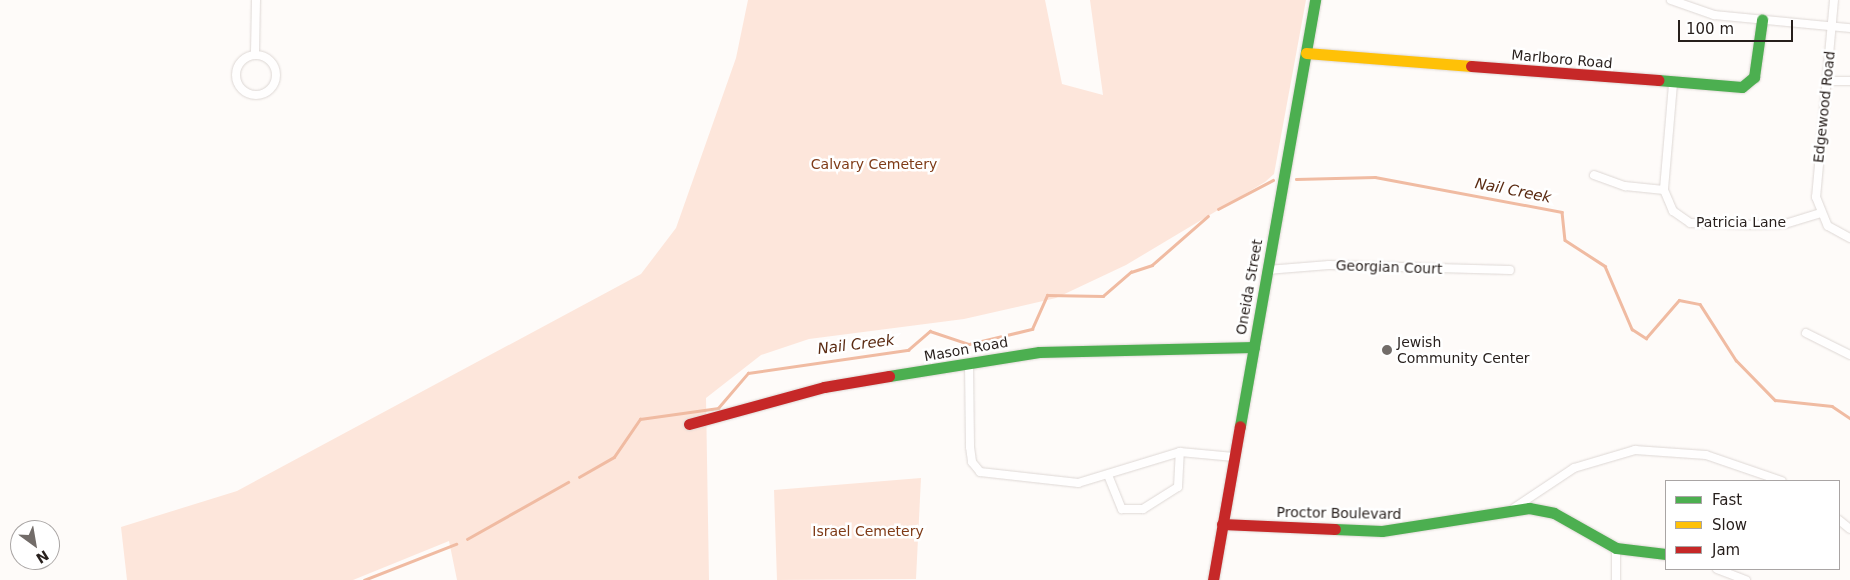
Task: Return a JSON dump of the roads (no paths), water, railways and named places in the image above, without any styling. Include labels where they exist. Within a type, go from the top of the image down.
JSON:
[{"type":"street","points":[[255,52],[245,57],[236,76],[243,91],[258,96],[270,91],[276,72],[255,52],[256,0]]},
{"type":"street","name":"Oneida Street","points":[[1213,580],[1315,0]]},
{"type":"street","points":[[1671,0],[1714,15],[1850,28]]},
{"type":"street","name":"Edgewood Road","points":[[1820,213],[1816,184],[1828,81],[1834,0]]},
{"type":"street","name":"Marlboro Road","points":[[1306,53],[1673,84],[1742,87],[1751,81],[1762,20]]},
{"type":"street","points":[[1828,81],[1850,80]]},
{"type":"street","points":[[1594,175],[1625,186],[1664,190],[1673,84]]},
{"type":"street","name":"Patricia Lane","points":[[1664,190],[1669,207],[1690,222],[1785,224],[1820,213]]},
{"type":"street","points":[[1820,213],[1835,232],[1850,238]]},
{"type":"street","name":"Georgian Court","points":[[1267,270],[1329,265],[1510,270]]},
{"type":"street","points":[[1806,333],[1850,355]]},
{"type":"street","name":"Mason Road","points":[[689,424],[824,387],[1061,351],[1254,347]]},
{"type":"street","points":[[969,364],[970,447],[972,462],[980,472],[1015,474],[1064,484],[1108,475],[1180,452],[1234,457]]},
{"type":"street","name":"Proctor Boulevard","points":[[1514,509],[1574,468],[1635,450],[1706,455],[1779,480]]},
{"type":"street","points":[[1108,475],[1122,509],[1143,510],[1178,487],[1180,452]]},
{"type":"street","name":"Proctor Boulevard","points":[[1222,524],[1382,531],[1434,526],[1514,509],[1554,513],[1616,548],[1665,554]]},
{"type":"street","points":[[1840,521],[1850,529]]},
{"type":"street","points":[[1616,548],[1616,580]]},
{"type":"street","points":[[1720,570],[1746,580]]},
{"type":"waterway","name":"Nail Creek","points":[[1296,179],[1375,177],[1562,212],[1565,240],[1605,266],[1632,329],[1646,338],[1679,300],[1700,304],[1736,360],[1775,400],[1832,406],[1850,418]]},
{"type":"waterway","name":"Nail Creek","points":[[1218,209],[1273,180]]},
{"type":"waterway","name":"Nail Creek","points":[[579,477],[614,457],[640,419],[718,408],[748,373],[908,350],[930,331],[969,344],[1032,329],[1047,295],[1103,296],[1131,272],[1152,265],[1208,216]]},
{"type":"waterway","name":"Nail Creek","points":[[467,539],[568,482]]},
{"type":"waterway","name":"Nail Creek","points":[[364,580],[456,544]]},
{"type":"place","name":"Jewish Community Center","points":[[1387,350]]},
{"type":"park label","name":"Calvary Cemetery","points":[[874,164]]},
{"type":"park label","name":"Israel Cemetery","points":[[868,531]]}]
